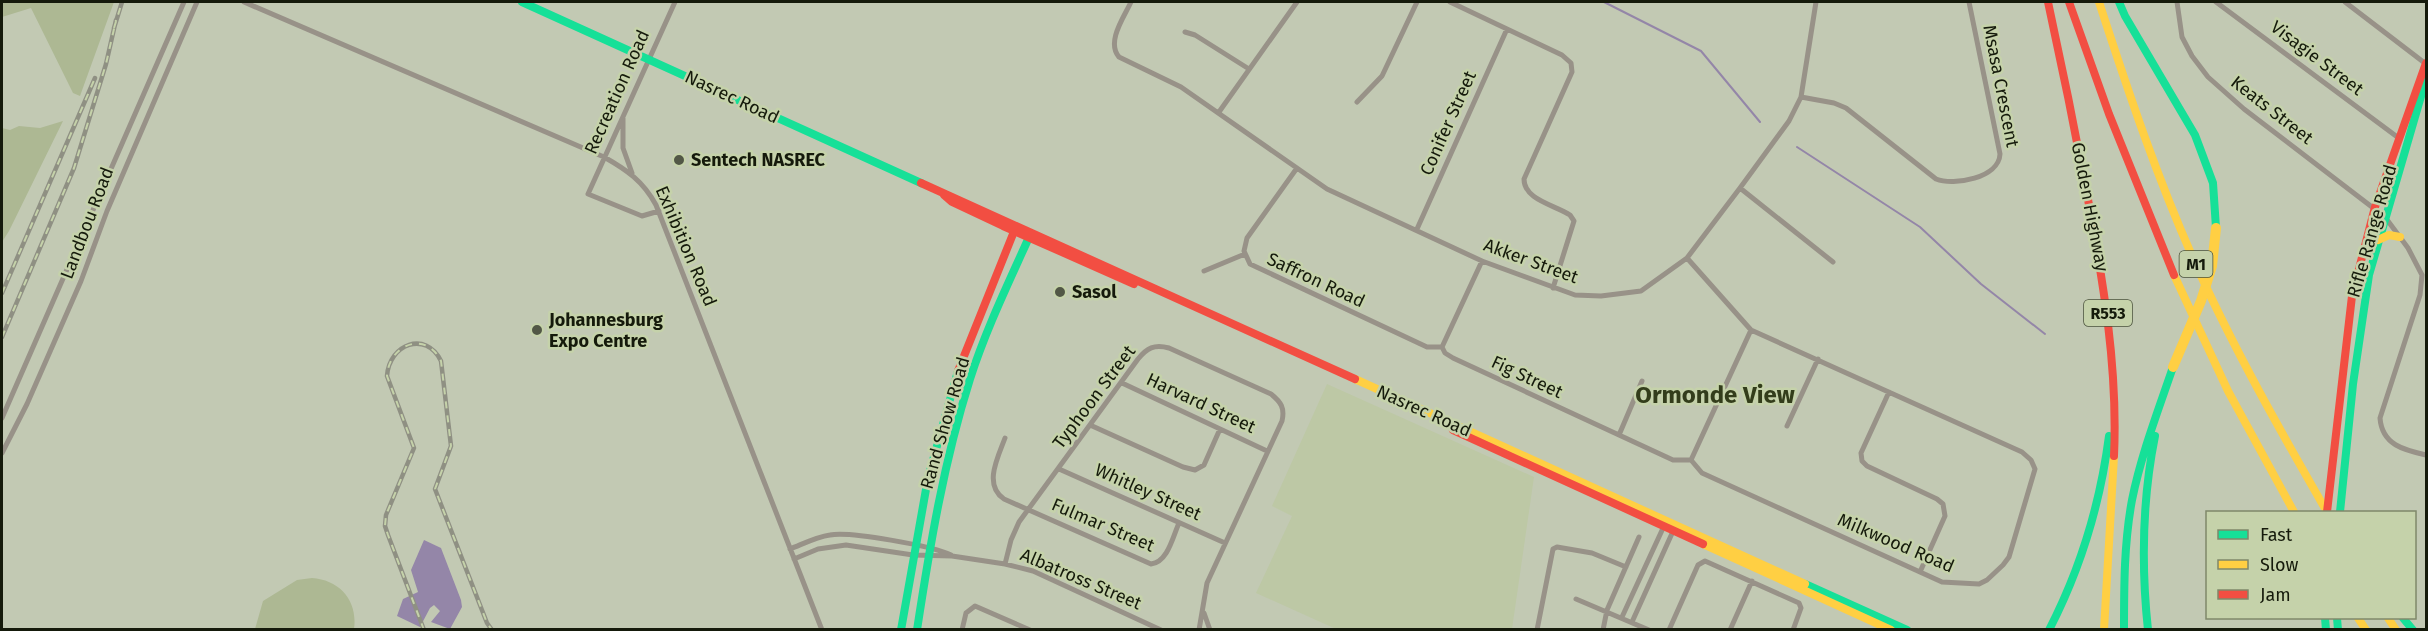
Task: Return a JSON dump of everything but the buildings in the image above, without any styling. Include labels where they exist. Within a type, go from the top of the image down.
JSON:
[{"type":"main road","name":"Nasrec Road","points":[[522,2],[941,193],[952,202],[1015,228],[1907,630]]},
{"type":"main road","name":"Golden Highway","points":[[2048,2],[2103,277],[2111,333],[2115,458],[2107,543],[2103,630]]},
{"type":"main road","name":"M1","points":[[2069,2],[2106,107],[2176,284],[2263,460],[2293,511]]},
{"type":"main road","name":"M1","points":[[2099,2],[2131,100],[2197,267],[2265,402],[2326,511]]},
{"type":"main road","points":[[2119,2],[2195,135],[2212,183],[2216,228],[2212,266],[2201,301],[2173,367],[2146,443],[2132,502],[2124,566],[2124,630]]},
{"type":"main road","name":"Rifle Range Road","points":[[2327,511],[2352,296],[2375,207],[2426,63]]},
{"type":"main road","name":"Rifle Range Road","points":[[2340,511],[2364,301],[2378,240],[2427,79]]},
{"type":"main road","name":"Rand Show Road","points":[[901,630],[913,550],[933,458],[957,374],[1015,228]]},
{"type":"main road","name":"Rand Show Road","points":[[916,630],[928,552],[945,468],[971,376],[998,306],[1030,235]]},
{"type":"main road","points":[[2378,240],[2389,235],[2400,237]]},
{"type":"main road","points":[[2049,630],[2073,581],[2092,527],[2106,464],[2114,386]]},
{"type":"main road","points":[[2148,630],[2142,586],[2145,496],[2163,395]]},
{"type":"main road","name":"Nasrec Road","points":[[1670,525],[1891,630]]},
{"type":"main road","points":[[2041,630],[2056,617]]},
{"type":"street","name":"Landbou Road","points":[[2,418],[184,2]]},
{"type":"street","name":"Landbou Road","points":[[2,453],[27,404],[77,290],[107,211],[196,2]]},
{"type":"street","name":"Exhibition Road","points":[[244,2],[604,157],[632,173],[645,187],[658,211],[822,630]]},
{"type":"street","name":"Recreation Road","points":[[658,211],[642,216],[588,194],[675,2]]},
{"type":"street","name":"Akker Street","points":[[1131,2],[1115,36],[1116,54],[1168,79],[1219,112],[1327,189],[1482,261],[1575,295],[1601,296],[1628,294],[1650,286],[1687,258],[1740,189],[1789,121],[1801,97],[1816,2]]},
{"type":"street","points":[[1219,112],[1297,2]]},
{"type":"street","points":[[1357,102],[1382,76],[1417,2]]},
{"type":"street","points":[[1450,2],[1562,55],[1572,67],[1572,72],[1524,179],[1524,185],[1531,195],[1570,214],[1574,221],[1553,288]]},
{"type":"street","name":"Msasa Crescent","points":[[1801,97],[1834,103],[1846,108],[1936,179],[1951,182],[1989,174],[1999,163],[2000,154],[1969,2]]},
{"type":"street","name":"Keats Street","points":[[2177,2],[2182,37],[2192,56],[2208,77],[2244,109],[2375,207],[2400,237],[2424,274]]},
{"type":"street","name":"Visagie Street","points":[[2216,2],[2400,139]]},
{"type":"street","points":[[2345,2],[2426,63]]},
{"type":"street","name":"Conifer Street","points":[[1416,229],[1507,29]]},
{"type":"street","points":[[1185,32],[1195,35],[1249,69]]},
{"type":"street","points":[[625,111],[622,148],[632,173]]},
{"type":"street","name":"Saffron Road","points":[[1297,168],[1247,238],[1245,255],[1253,267],[1427,347],[1442,347]]},
{"type":"street","points":[[104,183],[118,185]]},
{"type":"street","points":[[1740,189],[1833,262]]},
{"type":"street","points":[[93,208],[107,211]]},
{"type":"street","points":[[1204,271],[1245,255]]},
{"type":"street","name":"Milkwood Road","points":[[1687,258],[1751,330],[2022,452],[2031,460],[2035,469],[2008,556],[1987,580],[1976,585],[1949,583],[1920,572],[1702,473],[1691,460]]},
{"type":"street","points":[[1442,347],[1482,261]]},
{"type":"street","points":[[2424,274],[2420,295],[2381,411],[2380,423],[2383,432],[2395,446],[2427,455]]},
{"type":"street","points":[[1691,460],[1751,330]]},
{"type":"street","name":"Typhoon Street","points":[[1005,564],[1015,530],[1028,509],[1145,351],[1158,346],[1169,348],[1265,391],[1279,400],[1283,409],[1283,417],[1207,583],[1200,630]]},
{"type":"street","name":"Fig Street","points":[[1442,347],[1445,353],[1453,358],[1673,460],[1691,460]]},
{"type":"street","points":[[1787,426],[1818,359]]},
{"type":"street","points":[[1619,435],[1642,381]]},
{"type":"street","name":"Harvard Street","points":[[1122,383],[1267,451]]},
{"type":"street","points":[[1889,392],[1861,458],[1867,466],[1937,499],[1942,504],[1945,516],[1920,572]]},
{"type":"street","points":[[1090,425],[1183,467],[1195,470],[1204,465],[1220,429]]},
{"type":"street","points":[[1005,438],[995,466],[993,487],[1004,499],[1028,509]]},
{"type":"street","name":"Whitley Street","points":[[1059,469],[1225,543]]},
{"type":"street","name":"Fulmar Street","points":[[1028,509],[1151,564],[1157,563],[1164,557],[1179,523]]},
{"type":"street","points":[[1622,617],[1643,571],[1670,525]]},
{"type":"street","points":[[1632,622],[1653,575],[1670,525]]},
{"type":"street","points":[[790,549],[832,534],[869,537],[913,550]]},
{"type":"street","points":[[1603,630],[1607,610],[1639,537]]},
{"type":"street","points":[[794,559],[818,549],[846,545],[913,550]]},
{"type":"street","points":[[1537,630],[1553,549],[1557,547],[1592,553],[1626,567]]},
{"type":"street","name":"Albatross Street","points":[[913,550],[1005,564],[1033,571],[1161,630]]},
{"type":"street","points":[[1669,630],[1701,561],[1706,561],[1800,604],[1800,612],[1793,630]]},
{"type":"street","points":[[1643,571],[1653,575]]},
{"type":"street","points":[[1730,630],[1752,581]]},
{"type":"street","points":[[1576,598],[1649,630]]},
{"type":"street","points":[[962,630],[966,613],[975,606],[1030,630]]},
{"type":"street","points":[[1200,630],[1210,630],[1202,609]]},
{"type":"shaded area","points":[[2,2],[114,2],[80,96],[73,93],[31,8],[2,17]]},
{"type":"shaded area","points":[[63,121],[2,242],[2,128],[10,130],[19,126],[40,128]]},
{"type":"shaded area","points":[[1327,384],[1534,477],[1512,629],[1336,629],[1256,593],[1292,516],[1272,506]]},
{"type":"shaded area","points":[[424,540],[441,548],[461,600],[462,607],[450,629],[431,622],[440,611],[434,605],[420,627],[397,616],[403,599],[418,592],[411,570]]},
{"type":"shaded area","points":[[312,578],[331,583],[345,594],[353,610],[354,629],[255,629],[263,601],[297,580]]},
{"type":"waterway","points":[[1604,2],[1701,51],[1760,122]]},
{"type":"waterway","points":[[1797,147],[1920,227],[1981,284],[2045,334]]},
{"type":"railway","points":[[114,28],[122,2]]},
{"type":"railway","points":[[2,337],[74,168],[106,64],[116,20]]},
{"type":"railway","points":[[2,293],[95,78]]},
{"type":"railway","points":[[424,630],[385,526],[386,515],[414,448],[387,376],[394,356],[401,349],[418,344],[434,351],[441,361],[451,446],[435,489],[487,623],[492,630]]},
{"type":"traffic: fast","points":[[522,2],[921,183]]},
{"type":"traffic: fast","points":[[2119,2],[2195,135],[2213,183],[2216,228]]},
{"type":"traffic: fast","points":[[2340,511],[2353,384],[2369,275],[2426,79]]},
{"type":"traffic: fast","points":[[917,630],[939,503],[961,410],[983,342],[1030,235]]},
{"type":"traffic: fast","points":[[2124,630],[2124,581],[2129,516],[2145,450],[2173,367]]},
{"type":"traffic: fast","points":[[901,630],[928,478],[958,371]]},
{"type":"traffic: fast","points":[[2049,630],[2071,583],[2088,536],[2109,436]]},
{"type":"traffic: fast","points":[[2148,630],[2144,581],[2144,533],[2147,484],[2155,436]]},
{"type":"traffic: fast","points":[[1805,584],[1907,630]]},
{"type":"traffic: fast","points":[[2325,619],[2326,630]]},
{"type":"traffic: fast","points":[[2337,619],[2338,630]]},
{"type":"traffic: fast","points":[[2404,619],[2413,630]]},
{"type":"traffic: slow","points":[[2099,2],[2156,169],[2197,267],[2243,360],[2326,511]]},
{"type":"traffic: slow","points":[[2173,367],[2201,301],[2212,266],[2216,228]]},
{"type":"traffic: slow","points":[[2378,240],[2389,235],[2400,237]]},
{"type":"traffic: slow","points":[[2174,275],[2228,391],[2293,511]]},
{"type":"traffic: slow","points":[[1355,379],[1805,584]]},
{"type":"traffic: slow","points":[[2104,630],[2114,456]]},
{"type":"traffic: slow","points":[[1703,544],[1891,630]]},
{"type":"traffic: slow","points":[[2359,619],[2366,630]]},
{"type":"traffic: slow","points":[[2389,619],[2396,630]]},
{"type":"traffic: jam","points":[[2048,2],[2104,292],[2114,390],[2114,456]]},
{"type":"traffic: jam","points":[[2069,2],[2109,114],[2174,275]]},
{"type":"traffic: jam","points":[[2327,511],[2352,296],[2375,207],[2426,63]]},
{"type":"traffic: jam","points":[[921,183],[1355,379]]},
{"type":"traffic: jam","points":[[944,195],[952,202],[1003,226],[1134,284]]},
{"type":"traffic: jam","points":[[958,371],[1015,229]]},
{"type":"traffic: jam","points":[[1453,430],[1703,544]]},
{"type":"place","name":"Sentech NASREC","points":[[679,160]]},
{"type":"place","name":"Sasol","points":[[1060,292]]},
{"type":"place","name":"Johannesburg Expo Centre","points":[[537,330]]},
{"type":"district","name":"Ormonde View","points":[[1715,395]]}]
